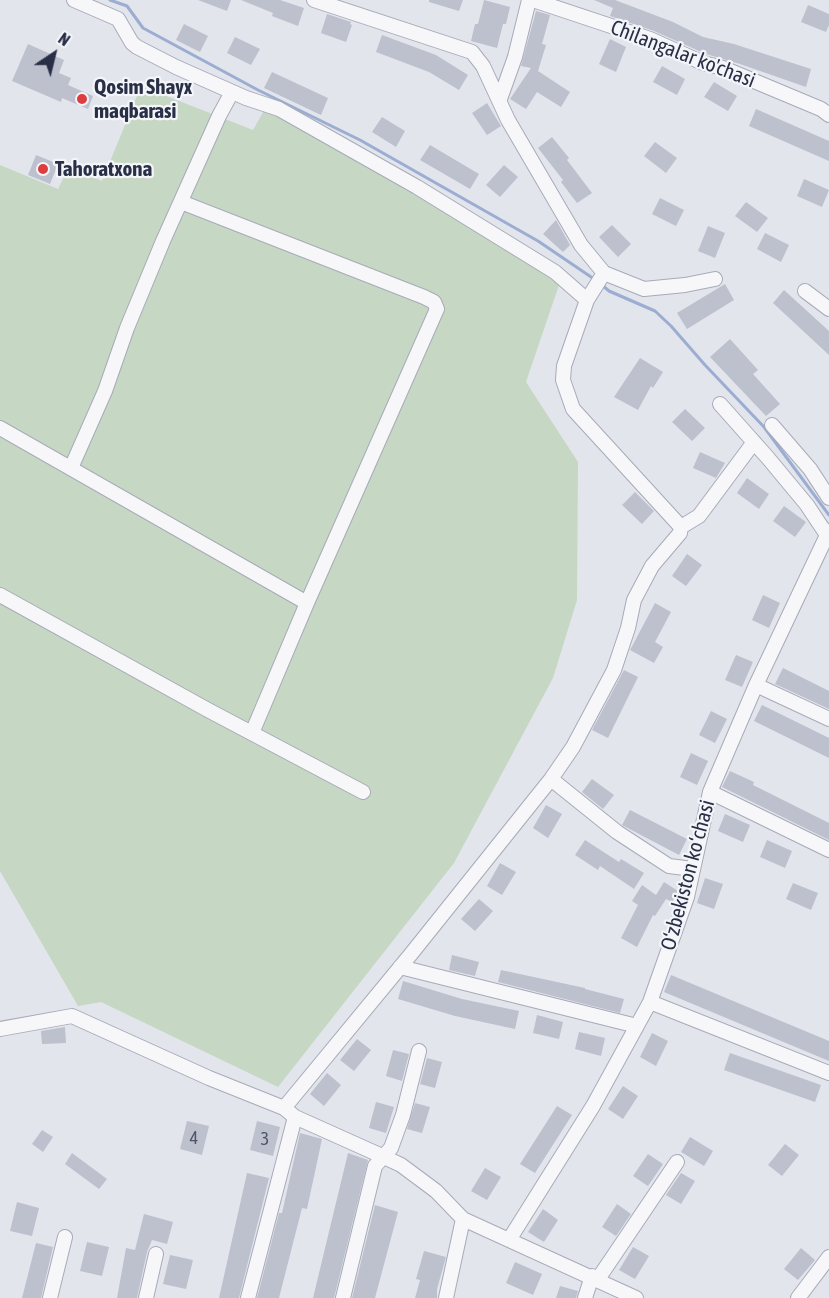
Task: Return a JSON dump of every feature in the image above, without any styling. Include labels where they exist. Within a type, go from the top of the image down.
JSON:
[{"type":"street","points":[[74,0],[118,19],[132,43],[137,47],[232,92],[279,109],[427,193],[555,272],[587,300]]},
{"type":"street","points":[[314,0],[472,52],[483,66],[508,120],[581,245],[604,273],[644,289],[715,279]]},
{"type":"street","points":[[500,99],[531,0]]},
{"type":"street","name":"Chilangalar ko'chasi","points":[[531,0],[650,39],[703,63],[723,68],[821,109],[829,115]]},
{"type":"street","points":[[71,468],[105,391],[127,328],[219,116],[232,92]]},
{"type":"street","points":[[181,202],[424,297],[434,302],[437,309],[252,733]]},
{"type":"street","points":[[604,273],[587,300],[564,366],[563,380],[573,409],[681,527]]},
{"type":"street","points":[[806,291],[829,309]]},
{"type":"street","points":[[720,404],[807,505],[828,538]]},
{"type":"street","points":[[772,425],[810,469],[829,498]]},
{"type":"street","points":[[0,428],[307,603]]},
{"type":"street","points":[[284,1108],[551,779],[573,747],[614,670],[634,600],[652,566],[680,533],[681,527],[699,516],[754,442]]},
{"type":"street","name":"O‘zbekiston ko‘chasi","points":[[509,1240],[593,1106],[650,1002],[684,907],[710,792],[756,685],[828,538]]},
{"type":"street","points":[[0,595],[363,792]]},
{"type":"street","points":[[756,685],[829,719]]},
{"type":"street","points":[[551,779],[617,832],[669,866],[693,869]]},
{"type":"street","points":[[710,792],[829,850]]},
{"type":"street","points":[[400,967],[637,1026]]},
{"type":"street","points":[[650,1002],[829,1073]]},
{"type":"street","points":[[0,1029],[72,1016],[209,1078],[284,1108],[295,1117],[382,1156],[401,1166],[436,1191],[463,1219],[636,1298]]},
{"type":"street","points":[[343,1298],[375,1166],[391,1148],[403,1115],[419,1051]]},
{"type":"street","points":[[248,1298],[295,1117]]},
{"type":"street","points":[[585,1298],[595,1278],[677,1162]]},
{"type":"street","points":[[446,1298],[463,1219]]},
{"type":"street","points":[[51,1298],[65,1237]]},
{"type":"street","points":[[146,1298],[156,1254]]},
{"type":"street","points":[[798,1298],[829,1257]]},
{"type":"green space","points":[[141,86],[253,130],[266,107],[494,237],[559,285],[526,382],[578,462],[577,600],[553,678],[454,863],[278,1087],[101,1002],[78,1006],[0,871],[0,165],[58,189],[69,167],[102,181]]},
{"type":"building","points":[[198,0],[231,0],[227,11]]},
{"type":"building","points":[[241,0],[280,0],[304,8],[298,26]]},
{"type":"building","points":[[429,0],[463,0],[459,11],[429,2]]},
{"type":"building","points":[[484,0],[510,7],[497,48],[471,41]]},
{"type":"building","points":[[594,0],[615,0],[673,22],[703,37],[734,44],[811,69],[806,87],[706,54],[654,31],[610,16],[613,8]]},
{"type":"building","points":[[808,5],[829,14],[829,25],[826,32],[801,22]]},
{"type":"building","points":[[536,11],[550,15],[542,44],[546,45],[538,71],[570,92],[561,107],[537,92],[526,109],[510,99],[531,68],[521,66]]},
{"type":"building","points":[[327,14],[351,22],[346,42],[321,33]]},
{"type":"building","points":[[184,24],[208,36],[200,52],[176,40]]},
{"type":"building","points":[[382,35],[436,55],[468,75],[459,90],[429,72],[376,52]]},
{"type":"building","points":[[235,37],[260,49],[251,65],[227,53]]},
{"type":"building","points":[[610,39],[626,47],[616,72],[599,64]]},
{"type":"building","points":[[28,44],[64,60],[59,73],[71,78],[68,85],[93,96],[88,109],[62,98],[61,102],[12,81]]},
{"type":"building","points":[[662,66],[685,79],[677,95],[653,82]]},
{"type":"building","points":[[272,72],[328,98],[321,115],[264,88]]},
{"type":"building","points":[[714,82],[737,96],[728,111],[704,97]]},
{"type":"building","points":[[487,103],[501,126],[487,135],[472,113]]},
{"type":"building","points":[[756,109],[829,141],[829,161],[749,126]]},
{"type":"building","points":[[382,117],[405,131],[396,147],[372,132]]},
{"type":"building","points":[[552,137],[592,193],[577,203],[561,182],[563,180],[538,148]]},
{"type":"building","points":[[655,142],[677,158],[666,173],[644,156]]},
{"type":"building","points":[[430,145],[479,174],[470,189],[420,160]]},
{"type":"building","name":"Tahoratxona","points":[[36,155],[58,164],[50,184],[28,175]]},
{"type":"building","points":[[504,165],[518,177],[500,197],[486,185]]},
{"type":"building","points":[[804,179],[829,190],[822,207],[797,196]]},
{"type":"building","points":[[660,198],[684,210],[676,226],[652,214]]},
{"type":"building","points":[[746,202],[768,218],[757,232],[735,216]]},
{"type":"building","points":[[556,220],[570,245],[563,252],[543,234]]},
{"type":"building","points":[[612,225],[631,244],[618,257],[599,237]]},
{"type":"building","points":[[708,226],[725,233],[715,258],[698,251]]},
{"type":"building","points":[[765,233],[789,245],[781,262],[757,249]]},
{"type":"building","points":[[725,284],[734,300],[687,329],[677,313]]},
{"type":"building","points":[[784,290],[829,331],[829,355],[773,303]]},
{"type":"building","points":[[730,339],[758,370],[753,374],[780,404],[766,416],[710,357]]},
{"type":"building","points":[[640,358],[663,372],[653,388],[651,386],[638,410],[614,397]]},
{"type":"building","points":[[685,409],[705,428],[692,441],[672,422]]},
{"type":"building","points":[[700,452],[725,463],[716,478],[693,468]]},
{"type":"building","points":[[747,478],[769,494],[759,509],[737,493]]},
{"type":"building","points":[[635,492],[654,511],[642,524],[622,505]]},
{"type":"building","points":[[784,506],[806,522],[795,537],[773,521]]},
{"type":"building","points":[[687,554],[702,565],[686,586],[672,576]]},
{"type":"building","points":[[763,595],[780,603],[769,628],[752,620]]},
{"type":"building","points":[[655,603],[671,612],[655,642],[663,647],[654,663],[630,650]]},
{"type":"building","points":[[736,655],[753,662],[742,687],[725,680]]},
{"type":"building","points":[[783,668],[829,691],[829,709],[775,684]]},
{"type":"building","points":[[624,670],[638,677],[608,738],[592,730]]},
{"type":"building","points":[[762,705],[829,738],[829,758],[754,721]]},
{"type":"building","points":[[711,711],[727,719],[715,743],[699,735]]},
{"type":"building","points":[[691,753],[708,761],[697,785],[680,777]]},
{"type":"building","points":[[730,771],[829,823],[829,840],[722,787]]},
{"type":"building","points":[[592,779],[614,795],[603,809],[582,792]]},
{"type":"building","points":[[546,805],[562,814],[548,838],[533,828]]},
{"type":"building","points":[[630,810],[687,839],[679,855],[622,825]]},
{"type":"building","points":[[725,814],[750,825],[743,842],[718,831]]},
{"type":"building","points":[[585,840],[619,862],[621,859],[644,873],[634,889],[600,866],[598,870],[575,855]]},
{"type":"building","points":[[767,840],[792,851],[785,868],[760,857]]},
{"type":"building","points":[[500,863],[516,872],[502,895],[487,886]]},
{"type":"building","points":[[705,878],[723,884],[714,909],[697,903]]},
{"type":"building","points":[[664,882],[678,891],[672,902],[666,899],[655,916],[653,915],[637,947],[621,938],[638,905],[632,901],[642,885],[656,895]]},
{"type":"building","points":[[793,883],[818,893],[811,910],[786,899]]},
{"type":"building","points":[[479,899],[493,911],[475,931],[461,919]]},
{"type":"building","points":[[452,955],[479,962],[475,976],[449,970]]},
{"type":"building","points":[[501,970],[624,999],[620,1013],[498,982]]},
{"type":"building","points":[[671,975],[829,1041],[829,1061],[664,992]]},
{"type":"building","points":[[403,981],[462,999],[519,1011],[515,1029],[455,1016],[398,999]]},
{"type":"building","points":[[537,1015],[563,1022],[559,1039],[533,1033]]},
{"type":"building","points":[[65,1027],[66,1043],[42,1044],[41,1031]]},
{"type":"building","points":[[579,1032],[605,1038],[601,1056],[575,1049]]},
{"type":"building","points":[[652,1033],[668,1041],[656,1066],[640,1057]]},
{"type":"building","points":[[357,1039],[371,1050],[354,1071],[340,1060]]},
{"type":"building","points":[[393,1050],[409,1054],[402,1081],[386,1076]]},
{"type":"building","points":[[730,1053],[821,1085],[815,1102],[724,1070]]},
{"type":"building","points":[[427,1058],[442,1062],[435,1088],[420,1084]]},
{"type":"building","points":[[327,1073],[341,1085],[324,1106],[310,1094]]},
{"type":"building","points":[[623,1086],[638,1096],[623,1119],[608,1109]]},
{"type":"building","points":[[376,1102],[394,1107],[386,1133],[369,1128]]},
{"type":"building","points":[[415,1103],[430,1107],[422,1133],[407,1129]]},
{"type":"building","points":[[557,1106],[572,1115],[535,1173],[520,1164]]},
{"type":"building","points":[[187,1121],[209,1126],[202,1155],[180,1149]]},
{"type":"building","points":[[257,1121],[280,1127],[273,1156],[250,1150]]},
{"type":"building","points":[[42,1130],[53,1137],[43,1152],[32,1144]]},
{"type":"building","points":[[300,1133],[322,1139],[307,1209],[302,1208],[279,1298],[257,1298],[279,1213],[282,1213]]},
{"type":"building","points":[[690,1137],[713,1151],[704,1166],[681,1152]]},
{"type":"building","points":[[785,1144],[799,1155],[782,1176],[768,1165]]},
{"type":"building","points":[[72,1153],[107,1179],[99,1189],[65,1164]]},
{"type":"building","points":[[348,1153],[368,1160],[334,1298],[313,1298]]},
{"type":"building","points":[[648,1154],[663,1164],[648,1186],[633,1176]]},
{"type":"building","points":[[485,1168],[501,1177],[487,1200],[471,1191]]},
{"type":"building","points":[[247,1173],[269,1178],[239,1298],[219,1298]]},
{"type":"building","points":[[681,1173],[695,1181],[681,1204],[666,1195]]},
{"type":"building","points":[[17,1202],[39,1208],[32,1236],[10,1231]]},
{"type":"building","points":[[617,1204],[631,1214],[616,1236],[602,1227]]},
{"type":"building","points":[[375,1205],[398,1212],[375,1298],[352,1298]]},
{"type":"building","points":[[543,1209],[558,1220],[544,1242],[528,1232]]},
{"type":"building","points":[[144,1214],[173,1222],[167,1244],[152,1240],[147,1252],[137,1298],[117,1298],[126,1248],[135,1250]]},
{"type":"building","points":[[87,1242],[109,1247],[102,1276],[80,1271]]},
{"type":"building","points":[[36,1243],[53,1247],[41,1298],[22,1298]]},
{"type":"building","points":[[633,1247],[649,1256],[635,1279],[619,1270]]},
{"type":"building","points":[[801,1248],[815,1260],[798,1280],[784,1269]]},
{"type":"building","points":[[424,1251],[446,1257],[437,1289],[437,1298],[415,1298],[420,1280],[416,1279]]},
{"type":"building","points":[[170,1255],[193,1260],[186,1289],[163,1284]]},
{"type":"building","points":[[515,1262],[542,1274],[533,1295],[506,1283]]},
{"type":"building","points":[[560,1286],[578,1291],[576,1298],[556,1298]]},
{"type":"waterway","points":[[110,0],[127,6],[143,28],[258,90],[360,140],[538,241],[594,279]]},
{"type":"waterway","points":[[602,285],[609,291],[655,311],[671,326],[764,427],[829,515]]},
{"type":"place","name":"Qosim Shayx maqbarasi","points":[[82,99]]},
{"type":"place","name":"Tahoratxona","points":[[43,169]]}]
